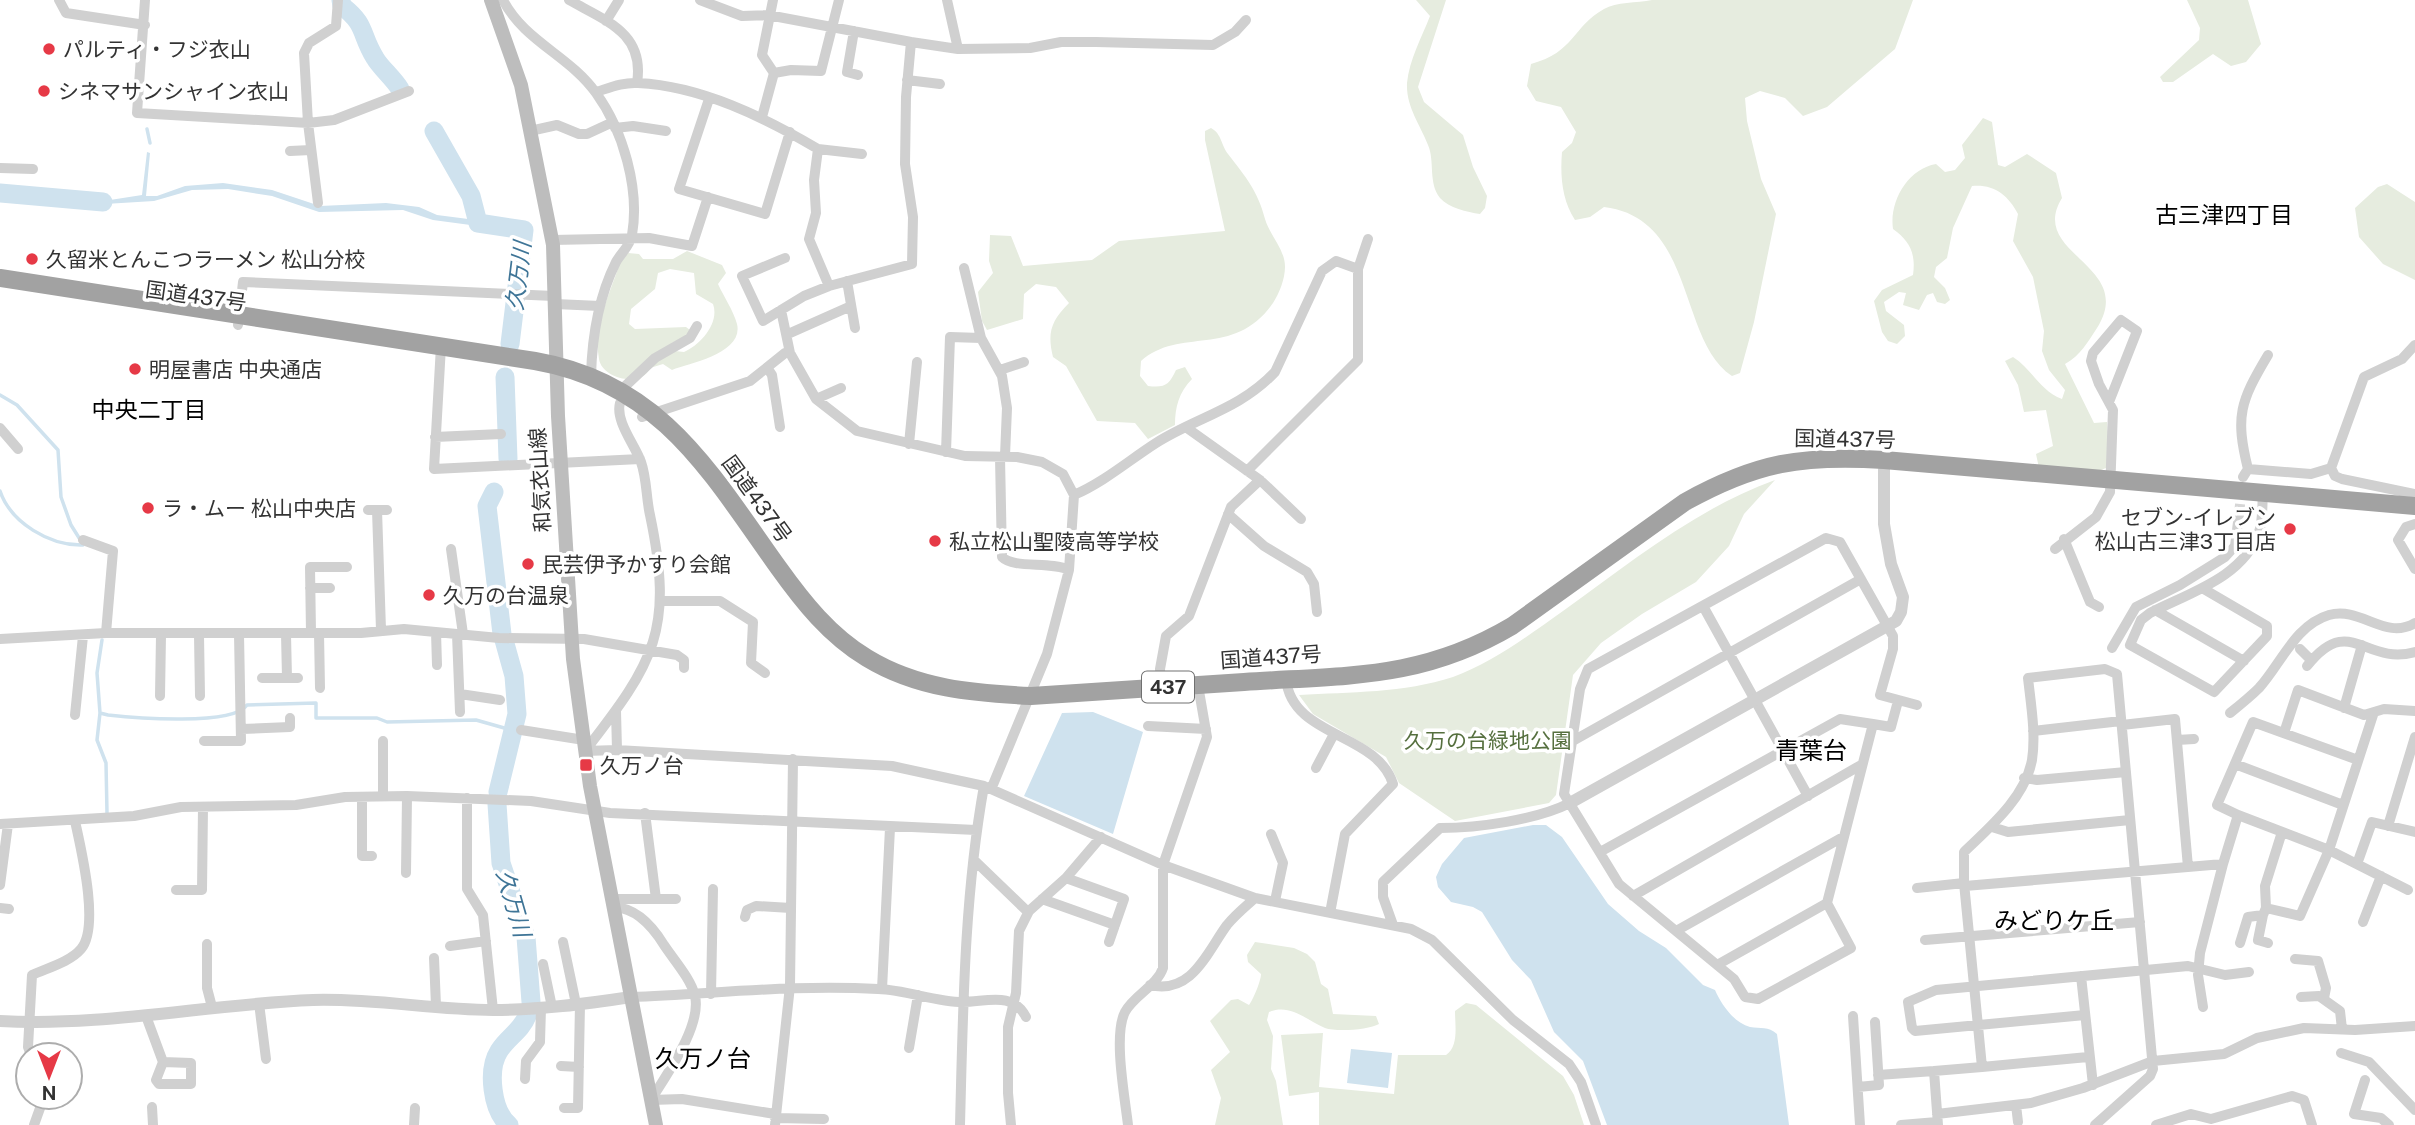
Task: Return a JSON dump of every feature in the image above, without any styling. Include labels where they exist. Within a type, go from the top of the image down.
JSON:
[{"type":"highway","name":"国道437号","points":[[0,278],[239,320],[591,376],[648,415],[673,443],[787,597],[813,628],[838,651],[882,678],[934,698],[978,705],[1287,684],[1392,682],[1458,666],[1517,635],[1691,511],[1716,497],[1785,472],[1883,465],[2263,499],[2415,516]]},
{"type":"highway","name":"国道437号","points":[[0,289],[239,320]]},
{"type":"highway","name":"国道437号","points":[[557,370],[620,397]]},
{"type":"highway","name":"国道437号","points":[[2263,499],[2415,506]]},
{"type":"main road","name":"和気衣山線","points":[[491,0],[521,85],[552,240],[560,462],[571,638],[595,810],[656,1125]]},
{"type":"street","points":[[59,0],[66,13],[145,25]]},
{"type":"street","points":[[145,0],[137,113],[308,123],[334,120],[409,92]]},
{"type":"street","points":[[318,203],[308,123],[304,51],[309,43],[334,29],[338,18],[338,0]]},
{"type":"street","points":[[503,0],[511,16],[540,44],[578,71],[596,92],[614,125],[631,190],[631,237],[616,262],[600,306],[592,348],[591,376]]},
{"type":"street","points":[[569,0],[606,20],[627,36],[639,56],[638,83]]},
{"type":"street","points":[[606,20],[619,0]]},
{"type":"street","points":[[700,0],[742,16],[768,15],[958,49],[1030,48],[1061,43],[1096,42],[1213,45],[1235,32],[1246,20]]},
{"type":"street","points":[[762,117],[774,73],[762,55],[773,0]]},
{"type":"street","points":[[774,73],[791,70],[821,71],[839,0]]},
{"type":"street","points":[[947,0],[958,49]]},
{"type":"street","points":[[854,31],[847,72],[858,75]]},
{"type":"street","points":[[785,258],[743,276],[763,321],[804,296],[829,286],[912,264],[913,217],[905,164],[907,80],[911,42]]},
{"type":"street","points":[[907,80],[940,84]]},
{"type":"street","points":[[596,92],[638,83],[709,99],[762,117],[818,149],[862,154]]},
{"type":"street","points":[[709,99],[679,189],[765,214],[790,132]]},
{"type":"street","points":[[530,131],[557,125],[579,134],[614,125],[666,131]]},
{"type":"street","points":[[818,149],[814,180],[816,213],[809,239],[829,286]]},
{"type":"street","points":[[290,150],[311,150]]},
{"type":"street","points":[[0,168],[33,169]]},
{"type":"street","points":[[552,240],[631,237],[692,246],[708,197]]},
{"type":"street","points":[[1247,471],[1358,360],[1358,269],[1368,239]]},
{"type":"street","points":[[1074,495],[1157,442],[1244,399],[1275,372],[1297,320],[1328,264],[1336,261],[1358,269]]},
{"type":"street","points":[[964,268],[981,338],[1000,370],[1007,408],[1003,456],[1002,557],[1012,563],[1046,563],[1069,570]]},
{"type":"street","points":[[847,281],[855,328]]},
{"type":"street","points":[[239,320],[243,282],[447,294],[516,295],[600,306]]},
{"type":"street","points":[[788,334],[851,306]]},
{"type":"street","points":[[781,310],[790,352],[816,399],[857,431],[946,452],[1003,456],[1053,466],[1063,474],[1074,495],[1069,570],[1047,653],[1029,701],[988,787],[976,830],[963,1002],[960,1125]]},
{"type":"street","points":[[2055,549],[2064,539],[2096,517],[2110,486],[2115,422],[2091,361],[2093,353],[2121,320],[2137,331],[2109,402]]},
{"type":"street","points":[[584,745],[616,711],[642,673],[651,649],[662,601],[659,557],[640,459],[620,415],[620,397],[654,358],[690,338],[697,326]]},
{"type":"street","points":[[946,452],[950,337],[981,338]]},
{"type":"street","points":[[2415,345],[2402,359],[2364,377],[2360,382],[2357,401],[2331,468],[2335,476],[2342,479],[2415,494]]},
{"type":"street","points":[[441,351],[434,469],[640,459]]},
{"type":"street","points":[[648,415],[750,381],[785,353],[790,352]]},
{"type":"street","points":[[2268,355],[2240,411],[2245,473],[2311,474],[2331,468]]},
{"type":"street","points":[[909,444],[917,362]]},
{"type":"street","points":[[1000,370],[1024,362]]},
{"type":"street","points":[[768,369],[772,375],[780,427]]},
{"type":"street","points":[[816,399],[841,388]]},
{"type":"street","points":[[0,428],[18,449]]},
{"type":"street","points":[[1187,428],[1260,480],[1301,519]]},
{"type":"street","points":[[435,437],[487,440],[501,434]]},
{"type":"street","points":[[1393,925],[1383,897],[1383,882],[1440,828],[1464,828],[1549,811],[1570,803],[1896,621],[1903,605],[1884,524],[1883,465]]},
{"type":"street","points":[[1161,693],[1161,658],[1166,636],[1189,617],[1231,507],[1260,480]]},
{"type":"street","points":[[2202,588],[2267,626],[2267,636],[2214,692],[2130,645],[2141,620],[2233,569],[2260,531],[2263,499]]},
{"type":"street","points":[[377,510],[374,586],[381,630]]},
{"type":"street","points":[[1228,514],[1264,546],[1307,572],[1314,583],[1317,612]]},
{"type":"street","points":[[2112,648],[2136,607],[2180,585],[2225,557],[2235,546],[2239,514]]},
{"type":"street","points":[[2415,524],[2406,527],[2398,540],[2415,569]]},
{"type":"street","points":[[1873,724],[1827,902],[1851,948],[1753,1000],[1745,997],[1734,979],[1619,884],[1564,794],[1580,689],[1588,669],[1826,538],[1840,542],[1888,626],[1893,649],[1880,695],[1917,705]]},
{"type":"street","points":[[2064,539],[2090,602],[2099,607]]},
{"type":"street","points":[[83,540],[113,551],[106,633]]},
{"type":"street","points":[[451,549],[460,634],[460,712]]},
{"type":"street","points":[[320,688],[310,567],[344,570]]},
{"type":"street","points":[[1571,742],[1861,579]]},
{"type":"street","points":[[310,588],[330,588]]},
{"type":"street","points":[[662,601],[720,601],[753,622],[751,663],[765,673]]},
{"type":"street","points":[[1703,606],[1808,796]]},
{"type":"street","points":[[2155,610],[2244,661]]},
{"type":"street","points":[[2230,713],[2259,688],[2283,653],[2320,618],[2342,613],[2357,615],[2392,631],[2404,630],[2415,623]]},
{"type":"street","points":[[0,639],[106,633],[199,635],[381,630],[436,632],[571,638],[651,649],[677,655],[684,660],[684,668]]},
{"type":"street","points":[[436,632],[437,665]]},
{"type":"street","points":[[204,741],[222,747],[241,741],[239,634]]},
{"type":"street","points":[[262,678],[293,678],[286,634]]},
{"type":"street","points":[[160,696],[161,635]]},
{"type":"street","points":[[199,635],[200,696]]},
{"type":"street","points":[[75,715],[83,636]]},
{"type":"street","points":[[2300,649],[2309,663],[2326,646],[2337,641],[2362,645],[2387,655],[2415,652]]},
{"type":"street","points":[[2344,708],[2362,645]]},
{"type":"street","points":[[1982,1067],[1964,885],[1964,852],[1993,827],[2031,762],[2033,731],[2028,678],[2105,669],[2117,674],[2153,1061],[2150,1076],[2095,1125]]},
{"type":"street","points":[[1287,684],[1291,701],[1306,717],[1381,761],[1392,784],[1345,834],[1330,913]]},
{"type":"street","points":[[1128,1125],[1121,1025],[1132,1002],[1163,968],[1163,865],[1206,744],[1206,729],[1198,690]]},
{"type":"street","points":[[2284,733],[2298,690],[2364,715],[2384,709],[2415,711]]},
{"type":"street","points":[[460,694],[500,700]]},
{"type":"street","points":[[1600,852],[1840,719],[1891,727],[1898,701]]},
{"type":"street","points":[[616,711],[617,750]]},
{"type":"street","points":[[2240,943],[2243,925],[2248,918],[2265,911],[2300,916],[2329,850],[2374,712]]},
{"type":"street","points":[[241,729],[290,727],[290,718]]},
{"type":"street","points":[[2033,731],[2175,719],[2188,867]]},
{"type":"street","points":[[2358,760],[2253,722],[2217,805],[2329,850],[2408,890]]},
{"type":"street","points":[[1148,726],[1206,729]]},
{"type":"street","points":[[521,730],[617,750],[892,765],[988,787],[1163,865],[1255,898],[1410,929],[1432,940],[1503,1011],[1569,1064],[1581,1082],[1596,1125]]},
{"type":"street","points":[[1316,768],[1334,734]]},
{"type":"street","points":[[2388,826],[2415,737]]},
{"type":"street","points":[[2177,740],[2194,739]]},
{"type":"street","points":[[383,741],[383,796]]},
{"type":"street","points":[[775,1119],[790,986],[793,759]]},
{"type":"street","points":[[2235,764],[2343,805]]},
{"type":"street","points":[[1633,896],[1861,765]]},
{"type":"street","points":[[2024,778],[2037,780],[2126,772]]},
{"type":"street","points":[[394,861],[406,867],[408,796]]},
{"type":"street","points":[[0,885],[4,824],[75,821],[203,807],[296,805],[362,797],[467,798],[555,803],[595,810],[890,828],[976,830]]},
{"type":"street","points":[[362,797],[362,856],[372,856]]},
{"type":"street","points":[[467,798],[467,889],[481,907],[493,1010]]},
{"type":"street","points":[[176,890],[202,890],[203,807]]},
{"type":"street","points":[[645,813],[656,899]]},
{"type":"street","points":[[2203,1007],[2198,967],[2238,815]]},
{"type":"street","points":[[1993,827],[2008,832],[2130,820]]},
{"type":"street","points":[[28,1041],[32,975],[74,955],[81,948],[90,929],[86,871],[75,821]]},
{"type":"street","points":[[2357,864],[2372,822],[2415,832]]},
{"type":"street","points":[[882,989],[890,828]]},
{"type":"street","points":[[2268,943],[2258,940],[2265,911],[2265,886],[2282,832]]},
{"type":"street","points":[[1271,834],[1283,863],[1275,901]]},
{"type":"street","points":[[1011,1125],[1008,1038],[1019,931],[1028,912],[1066,878],[1101,837]]},
{"type":"street","points":[[1676,931],[1843,837]]},
{"type":"street","points":[[974,860],[1028,912]]},
{"type":"street","points":[[1917,888],[2223,864]]},
{"type":"street","points":[[2363,922],[2381,876]]},
{"type":"street","points":[[1066,878],[1124,899],[1109,942]]},
{"type":"street","points":[[711,994],[713,889]]},
{"type":"street","points":[[1150,985],[1175,985],[1200,968],[1228,923],[1255,898]]},
{"type":"street","points":[[613,903],[676,899]]},
{"type":"street","points":[[1042,900],[1115,925]]},
{"type":"street","points":[[1717,965],[1827,902]]},
{"type":"street","points":[[613,903],[650,926],[695,994],[694,1017],[688,1035],[651,1100]]},
{"type":"street","points":[[745,917],[747,910],[756,906],[791,908]]},
{"type":"street","points":[[1925,940],[2140,922]]},
{"type":"street","points":[[450,946],[486,941]]},
{"type":"street","points":[[563,942],[578,1004],[579,1067],[578,1108],[564,1108]]},
{"type":"street","points":[[210,951],[207,988],[212,1007]]},
{"type":"street","points":[[434,958],[436,1006]]},
{"type":"street","points":[[2295,959],[2318,961],[2326,988],[2324,998]]},
{"type":"street","points":[[525,1079],[526,1061],[540,1042],[547,1008],[543,964]]},
{"type":"street","points":[[2085,1015],[1915,1031],[1912,1028],[1908,1002],[1936,990],[1974,985],[2198,967],[2225,975],[2249,972]]},
{"type":"street","points":[[2081,976],[2092,1085]]},
{"type":"street","points":[[0,1021],[29,1023],[146,1016],[259,1003],[365,1000],[493,1010],[547,1008],[631,998],[790,986],[882,989],[963,1002],[997,1000],[1013,1003],[1026,1017]]},
{"type":"street","points":[[909,1048],[918,995]]},
{"type":"street","points":[[2301,998],[2324,998],[2340,1011],[2342,1029]]},
{"type":"street","points":[[259,1003],[264,1025],[266,1059]]},
{"type":"street","points":[[146,1016],[163,1062]]},
{"type":"street","points":[[1853,1016],[1860,1125]]},
{"type":"street","points":[[1858,1087],[1879,1085],[1881,1041],[1875,1022]]},
{"type":"street","points":[[1901,1125],[2016,1105],[2092,1085],[2153,1061],[2224,1054],[2257,1038],[2304,1028],[2415,1026]]},
{"type":"street","points":[[2341,1052],[2369,1062],[2415,1110]]},
{"type":"street","points":[[1878,1075],[2088,1057]]},
{"type":"street","points":[[561,1066],[579,1067]]},
{"type":"street","points":[[1934,1071],[1937,1120]]},
{"type":"street","points":[[2365,1080],[2354,1114],[2381,1118],[2389,1125]]},
{"type":"street","points":[[2156,1125],[2191,1114],[2211,1119],[2299,1096],[2304,1100],[2312,1125]]},
{"type":"street","points":[[651,1100],[682,1099],[775,1119],[824,1119]]},
{"type":"street","points":[[2016,1105],[2018,1122]]},
{"type":"street","points":[[152,1107],[153,1125]]},
{"type":"street","points":[[414,1125],[415,1108]]},
{"type":"green space","points":[[1416,0],[1446,0],[1418,87],[1424,102],[1463,135],[1473,167],[1487,196],[1485,208],[1480,214],[1448,204],[1440,198],[1434,186],[1430,151],[1407,92],[1410,66],[1430,16]]},
{"type":"green space","points":[[1652,0],[1913,0],[1895,49],[1827,107],[1803,116],[1785,98],[1760,91],[1745,98],[1747,121],[1761,179],[1776,214],[1754,322],[1740,373],[1732,376],[1715,359],[1702,336],[1671,256],[1655,233],[1634,216],[1604,207],[1590,217],[1575,220],[1565,196],[1561,161],[1562,152],[1572,143],[1576,132],[1561,107],[1536,101],[1527,86],[1531,64],[1556,53],[1593,16],[1614,5]]},
{"type":"green space","points":[[2187,0],[2248,0],[2261,44],[2246,62],[2231,66],[2213,54],[2173,82],[2163,82],[2160,77],[2199,40],[2200,28]]},
{"type":"green space","points":[[1983,118],[1992,122],[1998,165],[2005,167],[2027,154],[2056,173],[2062,198],[2055,217],[2058,233],[2094,274],[2103,289],[2106,306],[2097,328],[2080,353],[2065,364],[2094,423],[2107,422],[2109,455],[2106,468],[2096,472],[2039,468],[2036,454],[2053,446],[2046,410],[2024,412],[2018,385],[2005,361],[2013,357],[2048,391],[2062,399],[2065,390],[2049,370],[2042,351],[2044,331],[2033,277],[2013,241],[2018,214],[2010,201],[1999,192],[1987,187],[1972,186],[1953,228],[1947,258],[1936,267],[1934,277],[1945,288],[1950,300],[1945,304],[1937,302],[1933,293],[1927,295],[1919,310],[1903,305],[1906,293],[1899,292],[1884,302],[1886,311],[1904,325],[1905,336],[1897,344],[1888,341],[1882,332],[1874,301],[1882,290],[1913,275],[1914,261],[1910,249],[1904,238],[1893,229],[1897,197],[1909,179],[1926,167],[1936,164],[1945,172],[1955,170],[1965,158],[1962,145]]},
{"type":"green space","points":[[1211,128],[1217,133],[1226,151],[1255,192],[1267,225],[1283,254],[1284,276],[1273,303],[1258,320],[1241,331],[1224,337],[1173,345],[1156,351],[1141,361],[1140,376],[1148,386],[1166,384],[1176,370],[1185,367],[1192,379],[1179,400],[1175,425],[1148,439],[1135,423],[1097,421],[1066,366],[1053,357],[1050,341],[1052,328],[1069,303],[1056,287],[1036,284],[1024,294],[1023,319],[987,330],[982,321],[978,292],[993,273],[989,261],[990,235],[1011,236],[1023,266],[1092,260],[1119,241],[1225,231],[1205,140],[1205,131]]},
{"type":"green space","points":[[2387,184],[2415,202],[2415,280],[2383,264],[2359,237],[2355,208],[2378,187]]},
{"type":"green space","points":[[687,251],[722,265],[726,273],[718,284],[737,324],[737,334],[725,349],[703,360],[672,370],[663,364],[650,368],[639,378],[614,376],[607,372],[599,359],[598,335],[620,263],[628,253],[639,254],[643,259],[673,259]],"holes":[[[670,269],[694,273],[696,294],[713,304],[714,311],[711,326],[696,344],[684,352],[675,351],[672,343],[686,336],[690,330],[686,327],[635,329],[629,324],[631,309],[655,289],[658,273]]]},
{"type":"green space","name":"久万の台緑地公園","points":[[1775,480],[1744,514],[1729,546],[1696,582],[1642,614],[1601,643],[1573,675],[1556,795],[1549,803],[1455,821],[1399,783],[1386,757],[1313,714],[1299,695],[1396,689],[1434,682],[1468,671],[1524,639],[1691,521]]},
{"type":"green space","points":[[1255,942],[1294,948],[1307,954],[1315,962],[1321,984],[1328,989],[1333,1014],[1376,1016],[1379,1024],[1360,1029],[1330,1029],[1291,1011],[1269,1012],[1267,1020],[1273,1036],[1271,1069],[1276,1081],[1283,1125],[1215,1125],[1221,1098],[1211,1070],[1230,1052],[1210,1021],[1231,1000],[1238,999],[1249,1005],[1251,1003],[1261,974],[1248,962],[1247,955]]},
{"type":"green space","points":[[1466,1003],[1476,1005],[1563,1076],[1574,1095],[1584,1125],[1319,1125],[1319,1092],[1289,1096],[1281,1035],[1323,1033],[1319,1087],[1394,1094],[1398,1055],[1446,1055],[1455,1041],[1455,1011]]},
{"type":"water","points":[[147,152],[150,153],[146,196],[157,196],[185,186],[223,183],[272,190],[320,206],[386,203],[419,207],[437,215],[476,220],[478,226],[433,220],[403,210],[319,212],[272,196],[228,189],[192,190],[154,201],[105,204],[78,200],[79,196],[110,200],[142,195]]},
{"type":"water","points":[[1093,712],[1143,732],[1113,834],[1024,796],[1062,713]]},
{"type":"water","points":[[1546,825],[1562,837],[1608,904],[1639,931],[1666,948],[1703,985],[1715,990],[1733,1017],[1744,1025],[1767,1029],[1777,1034],[1789,1125],[1607,1125],[1583,1061],[1554,1032],[1531,980],[1512,960],[1482,912],[1451,902],[1438,887],[1436,877],[1442,864],[1464,838]]},
{"type":"water","points":[[1351,1049],[1392,1053],[1388,1088],[1347,1083]]},
{"type":"waterway","name":"久万川","points":[[341,0],[342,6],[359,24],[377,61],[400,89]]},
{"type":"waterway","points":[[147,129],[150,143]]},
{"type":"waterway","name":"久万川","points":[[434,131],[471,196],[478,223],[524,230],[510,344]]},
{"type":"waterway","points":[[0,193],[103,202]]},
{"type":"waterway","name":"久万川","points":[[505,377],[508,459]]},
{"type":"waterway","points":[[0,395],[17,405],[58,450],[61,497],[71,525],[81,541]]},
{"type":"waterway","points":[[0,491],[13,513],[33,530],[58,541],[83,545]]},
{"type":"waterway","name":"久万川","points":[[494,492],[487,506],[502,634]]},
{"type":"waterway","points":[[102,640],[97,673],[100,713],[108,715],[160,719],[204,718],[238,712],[247,705],[316,703],[316,718],[377,718],[387,722],[476,720],[515,731]]},
{"type":"waterway","name":"久万川","points":[[498,792],[517,714],[514,676],[504,640]]},
{"type":"waterway","points":[[100,713],[97,740],[106,763],[107,813]]},
{"type":"waterway","name":"久万川","points":[[497,804],[501,863],[526,937],[531,1002]]},
{"type":"waterway","name":"久万川","points":[[509,1125],[503,1119],[495,1100],[493,1069],[499,1051],[527,1016]]},
{"type":"tunnel","points":[[2239,514],[2242,486]]},
{"type":"place","name":"パルティ・フジ衣山","points":[[49,49]]},
{"type":"place","name":"シネマサンシャイン衣山","points":[[44,91]]},
{"type":"place","name":"久留米とんこつラーメン 松山分校","points":[[32,259]]},
{"type":"place","name":"明屋書店 中央通店","points":[[135,369]]},
{"type":"place","name":"ラ・ムー 松山中央店","points":[[148,508]]},
{"type":"place","name":"セブン-イレブン 松山古三津3丁目店","points":[[2290,529]]},
{"type":"place","name":"私立松山聖陵高等学校","points":[[935,541]]},
{"type":"place","name":"民芸伊予かすり会館","points":[[528,564]]},
{"type":"place","name":"久万の台温泉","points":[[429,595]]},
{"type":"place","name":"久万ノ台","points":[[586,765]]},
{"type":"district","name":"古三津四丁目","points":[[2224,214]]},
{"type":"district","name":"中央二丁目","points":[[149,409]]},
{"type":"district","name":"青葉台","points":[[1811,750]]},
{"type":"district","name":"みどりケ丘","points":[[2054,920]]},
{"type":"district","name":"久万ノ台","points":[[703,1058]]}]
